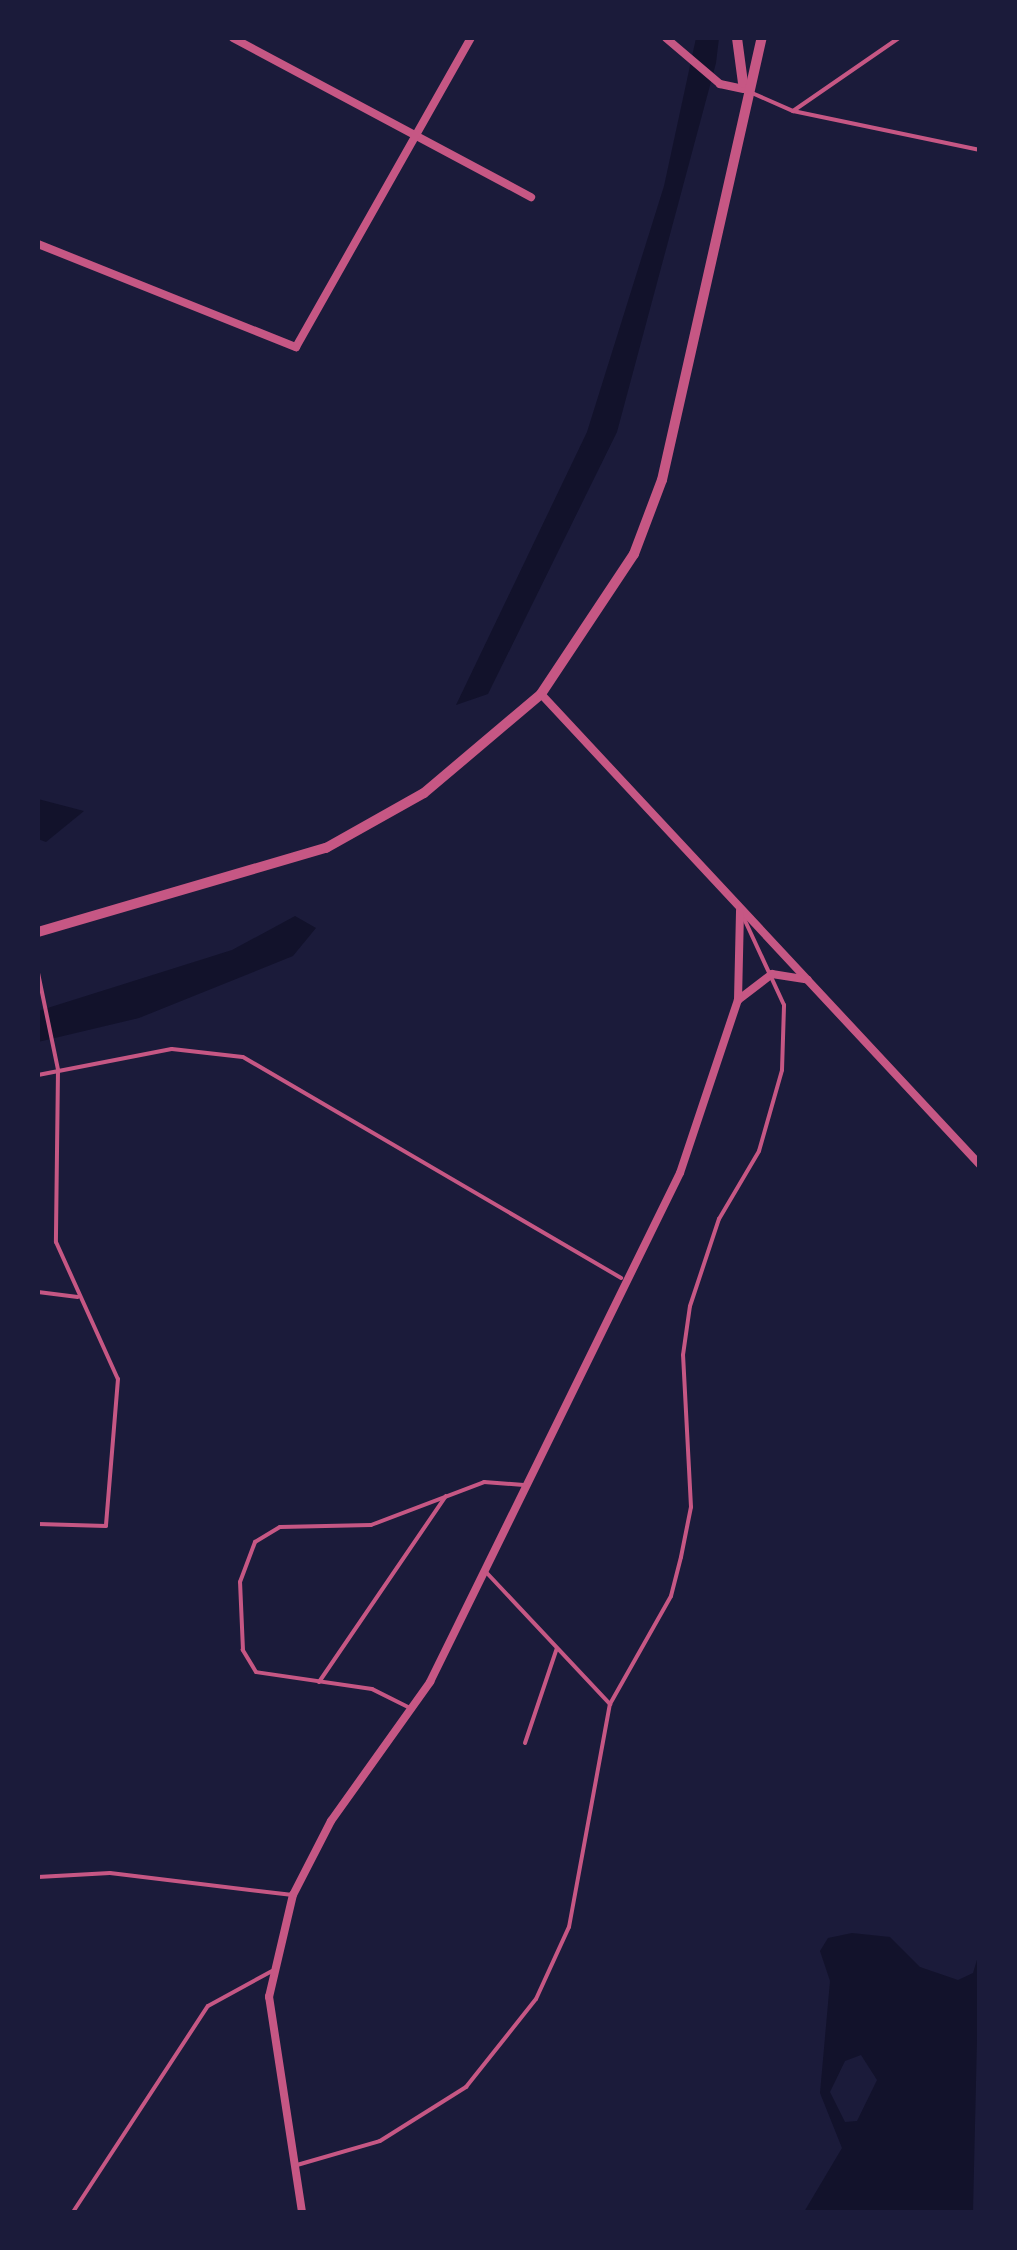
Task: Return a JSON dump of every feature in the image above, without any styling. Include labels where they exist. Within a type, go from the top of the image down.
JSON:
[{"type":"street","points":[[232,38],[531,197]]},
{"type":"street","points":[[38,244],[296,347],[471,38]]},
{"type":"street","points":[[666,38],[720,84],[744,88]]},
{"type":"street","points":[[737,38],[744,88]]},
{"type":"street","points":[[38,932],[326,848],[424,793],[541,694],[634,554],[662,480],[706,310],[744,88],[762,38]]},
{"type":"street","points":[[541,694],[980,1165]]},
{"type":"street","points":[[302,2212],[272,1971],[293,1895],[331,1821],[412,1710],[527,1486],[621,1278],[707,1113],[738,1000],[740,910]]},
{"type":"street","points":[[738,1000],[772,974],[813,982]]},
{"type":"lane","points":[[794,111],[899,38]]},
{"type":"lane","points":[[744,88],[794,111],[980,150]]},
{"type":"lane","points":[[295,2165],[426,2116],[496,2056],[569,1927],[610,1704],[671,1596],[681,1557],[690,1506],[683,1371],[690,1306],[718,1219],[773,1110],[785,1036],[772,974],[740,910]]},
{"type":"lane","points":[[38,974],[58,1070],[56,1242],[118,1379],[106,1526],[38,1524]]},
{"type":"lane","points":[[38,1076],[172,1049],[243,1057],[621,1278]]},
{"type":"lane","points":[[38,1208],[38,1245],[56,1242]]},
{"type":"lane","points":[[38,1292],[78,1297]]},
{"type":"lane","points":[[412,1710],[372,1689],[256,1672],[243,1650],[240,1582],[255,1542],[280,1528],[371,1525],[484,1482],[527,1486]]},
{"type":"lane","points":[[319,1682],[448,1493]]},
{"type":"lane","points":[[485,1570],[610,1704]]},
{"type":"lane","points":[[525,1743],[558,1648]]},
{"type":"lane","points":[[38,1878],[110,1872],[293,1895]]},
{"type":"lane","points":[[73,2212],[208,2006],[272,1971]]},
{"type":"shaded area","points":[[696,38],[719,38],[716,63],[617,432],[488,694],[456,705],[587,432],[664,186]]},
{"type":"shaded area","points":[[38,799],[84,811],[46,842],[38,839]]},
{"type":"shaded area","points":[[295,916],[316,928],[293,956],[139,1018],[38,1042],[38,1011],[232,950]]},
{"type":"shaded area","points":[[852,1933],[890,1937],[920,1967],[958,1980],[973,1973],[979,1953],[973,2212],[804,2212],[842,2148],[820,2093],[830,1981],[820,1951],[828,1938]],"holes":[[[861,2055],[877,2080],[857,2121],[845,2122],[830,2092],[845,2061]]]}]
